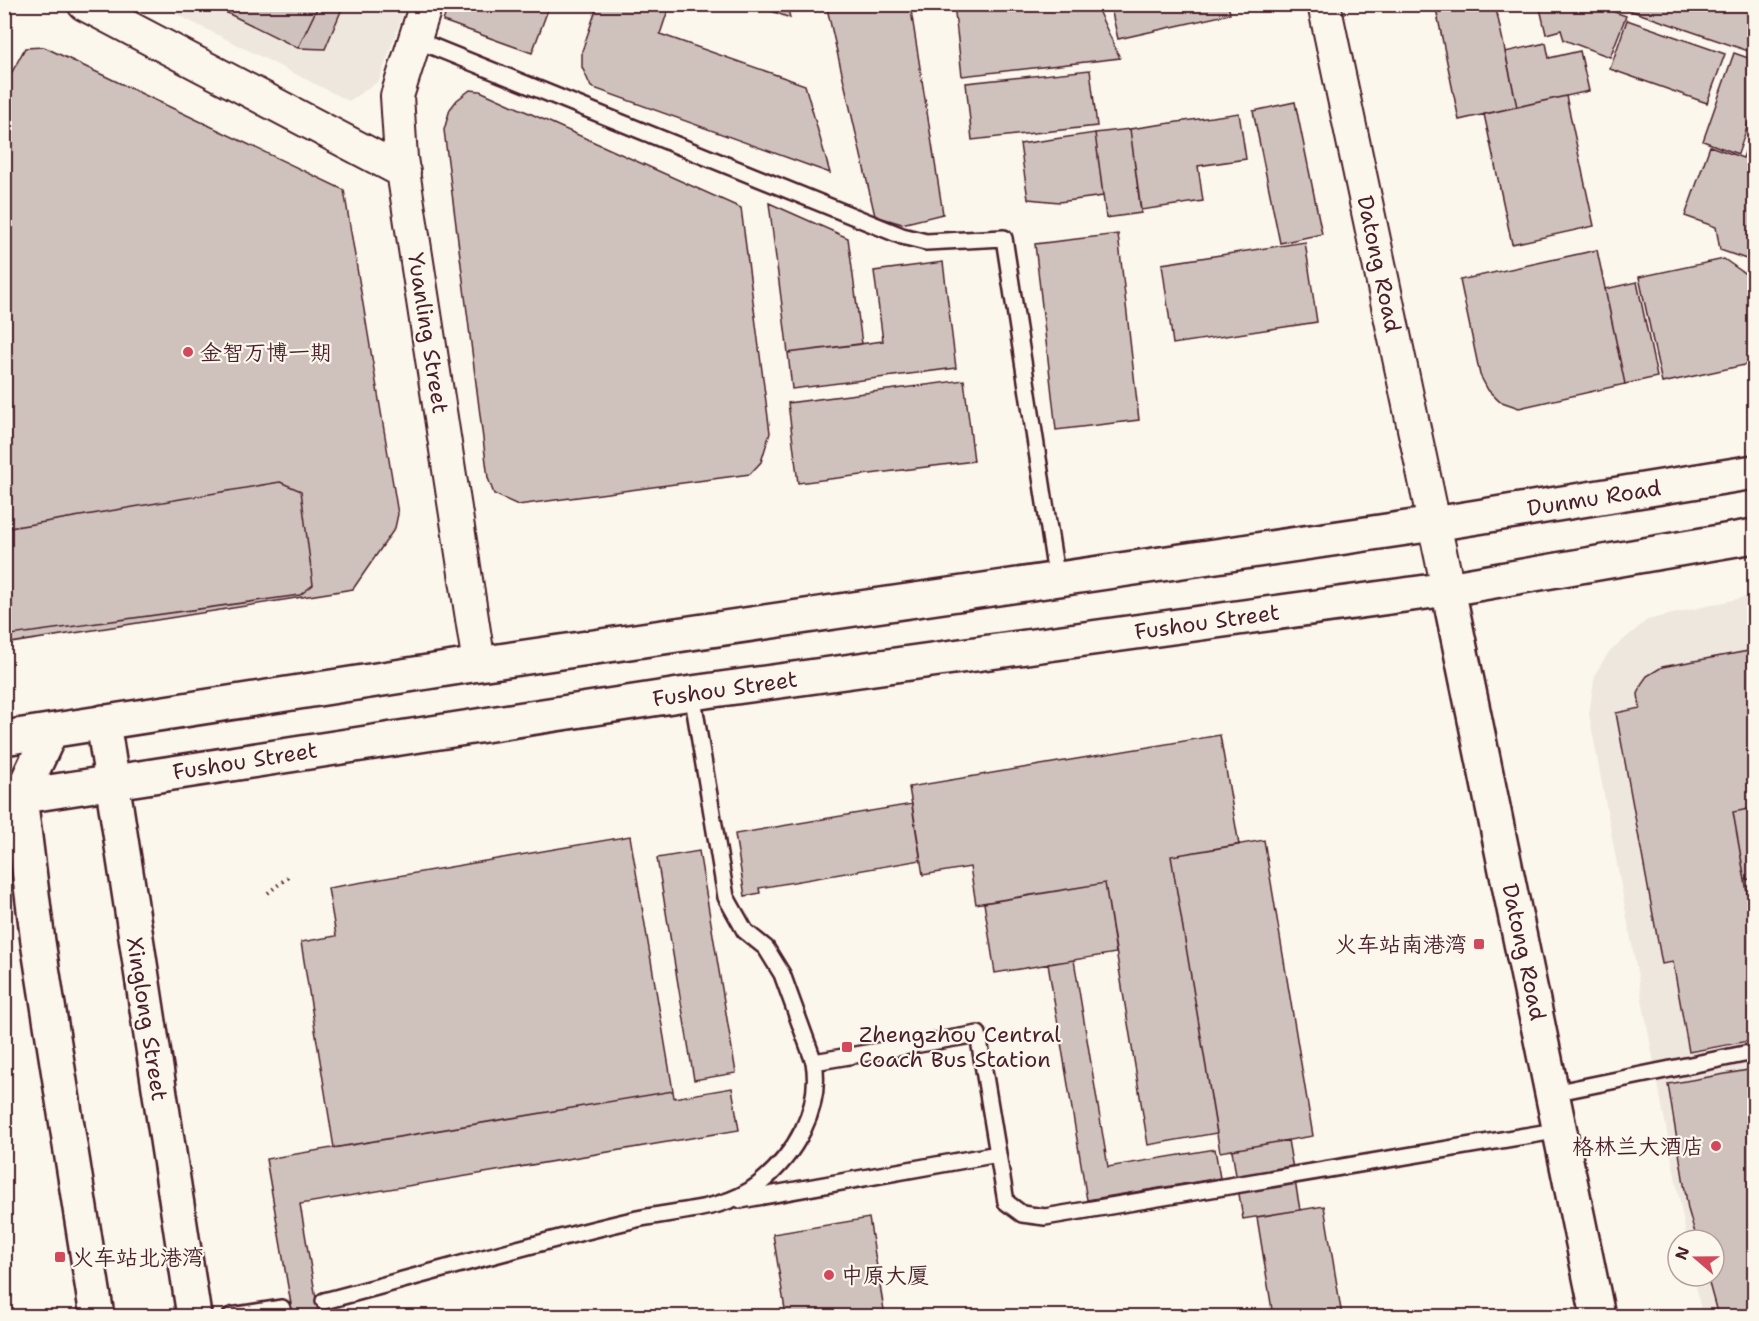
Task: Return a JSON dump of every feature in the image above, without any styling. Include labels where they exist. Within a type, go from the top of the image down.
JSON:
[{"type":"main road","name":"Dunmu Road","points":[[1434,524],[1755,472]]},
{"type":"main road","points":[[4,738],[479,664],[1434,524]]},
{"type":"main road","points":[[1448,588],[1755,536]]},
{"type":"main road","name":"Fushou Street","points":[[12,798],[692,693],[1448,588]]},
{"type":"main road","name":"Datong Road","points":[[1448,588],[1598,1317]]},
{"type":"main road","name":"Xinglong Street","points":[[103,722],[110,782],[194,1317]]},
{"type":"main road","points":[[51,731],[12,798],[38,942],[97,1317]]},
{"type":"street","points":[[84,4],[404,172]]},
{"type":"street","name":"Yuanling Street","points":[[426,4],[397,96],[404,172],[479,664]]},
{"type":"street","name":"Datong Road","points":[[1324,4],[1448,588]]},
{"type":"lane","points":[[414,39],[902,236],[926,242],[1004,237],[1057,581]]},
{"type":"lane","points":[[692,693],[726,897],[745,931],[766,948],[782,974],[814,1062],[816,1077],[811,1111],[793,1151],[758,1185],[727,1202]]},
{"type":"lane","points":[[814,1062],[978,1034],[1006,1202],[1022,1214],[1045,1217],[1561,1130]]},
{"type":"lane","points":[[1553,1094],[1755,1052]]},
{"type":"lane","points":[[324,1301],[638,1219],[998,1154]]},
{"type":"lane","points":[[231,1317],[282,1308]]},
{"type":"path","points":[[268,893],[288,877]]},
{"type":"shaded area","points":[[158,5],[406,5],[379,81],[349,101]]},
{"type":"shaded area","points":[[1754,595],[1754,1316],[1702,1316],[1696,1288],[1726,1288],[1726,1228],[1685,1228],[1589,714],[1595,674],[1609,652],[1647,620]]},
{"type":"building","points":[[209,4],[319,4],[298,48]]},
{"type":"building","points":[[209,4],[344,4],[325,49],[298,48]]},
{"type":"building","points":[[449,4],[550,4],[532,53],[443,21]]},
{"type":"building","points":[[598,4],[670,4],[660,34],[805,85],[830,173],[591,87],[582,67],[582,51]]},
{"type":"building","points":[[753,4],[787,4],[790,18]]},
{"type":"building","points":[[826,4],[910,4],[943,214],[902,224],[875,216]]},
{"type":"building","points":[[954,4],[1095,4],[1120,58],[962,76]]},
{"type":"building","points":[[1110,4],[1228,4],[1230,14],[1118,39]]},
{"type":"building","points":[[1435,4],[1495,4],[1517,107],[1459,120]]},
{"type":"building","points":[[1539,4],[1611,4],[1614,12],[1626,16],[1610,57],[1564,40],[1561,30],[1546,34]]},
{"type":"building","points":[[1619,4],[1754,4],[1754,53],[1623,8]]},
{"type":"building","points":[[1627,20],[1725,54],[1707,103],[1610,69]]},
{"type":"building","points":[[1546,43],[1549,58],[1580,51],[1589,91],[1517,107],[1505,52]]},
{"type":"building","name":"金智万博一期","points":[[44,47],[344,190],[398,514],[395,528],[353,589],[4,644],[4,87],[25,48]]},
{"type":"building","points":[[1734,53],[1754,60],[1754,107],[1738,154],[1703,141]]},
{"type":"building","points":[[1090,70],[1097,126],[972,140],[966,83]]},
{"type":"building","points":[[470,90],[480,91],[741,208],[770,433],[761,462],[750,474],[518,505],[494,494],[488,478],[444,130],[450,109]]},
{"type":"building","points":[[1566,96],[1594,226],[1512,244],[1484,114]]},
{"type":"building","points":[[1295,102],[1322,234],[1280,243],[1253,111]]},
{"type":"building","points":[[1239,113],[1246,159],[1198,166],[1203,201],[1141,210],[1130,129]]},
{"type":"building","points":[[1754,125],[1754,266],[1749,260],[1720,250],[1716,227],[1685,216],[1710,146],[1743,158]]},
{"type":"building","points":[[1130,129],[1141,213],[1106,218],[1095,133]]},
{"type":"building","points":[[1095,133],[1103,196],[1059,202],[1028,199],[1020,144]]},
{"type":"building","points":[[769,203],[848,238],[862,344],[788,353]]},
{"type":"building","points":[[1118,234],[1139,420],[1056,430],[1035,244]]},
{"type":"building","points":[[1305,242],[1317,322],[1173,344],[1162,264]]},
{"type":"building","points":[[1597,250],[1625,384],[1519,408],[1499,401],[1488,390],[1480,375],[1460,280]]},
{"type":"building","points":[[1724,259],[1754,280],[1754,363],[1662,383],[1639,277]]},
{"type":"building","points":[[943,262],[956,368],[792,389],[788,353],[883,341],[874,271]]},
{"type":"building","points":[[1637,282],[1657,377],[1625,384],[1605,289]]},
{"type":"building","points":[[964,380],[974,461],[798,483],[788,403]]},
{"type":"building","points":[[280,482],[301,491],[313,585],[300,595],[4,636],[4,529]]},
{"type":"building","points":[[1754,650],[1754,808],[1733,812],[1754,932],[1754,1040],[1689,1052],[1673,962],[1662,964],[1616,713],[1640,708],[1638,694],[1642,683],[1647,676],[1662,667]]},
{"type":"building","points":[[1220,735],[1239,845],[1171,856],[1217,1133],[1148,1145],[1105,883],[976,904],[970,867],[923,875],[909,787]]},
{"type":"building","points":[[912,804],[921,860],[759,888],[760,893],[745,896],[735,834]]},
{"type":"building","points":[[1754,808],[1754,878],[1745,880],[1733,812]]},
{"type":"building","points":[[630,836],[673,1091],[334,1148],[301,942],[336,936],[328,888]]},
{"type":"building","points":[[1264,840],[1313,1136],[1220,1152],[1171,856]]},
{"type":"building","points":[[699,851],[736,1073],[694,1080],[657,858]]},
{"type":"building","points":[[1105,883],[1116,953],[995,973],[984,903]]},
{"type":"building","points":[[1074,960],[1108,1167],[1215,1149],[1220,1178],[1087,1200],[1048,964]]},
{"type":"building","name":"格林兰大酒店","points":[[1754,1069],[1754,1316],[1718,1316],[1710,1288],[1726,1288],[1726,1228],[1694,1228],[1688,1209],[1668,1084]]},
{"type":"building","points":[[732,1088],[739,1130],[300,1204],[319,1316],[293,1316],[266,1159],[673,1091],[674,1098]]},
{"type":"building","points":[[1288,1140],[1300,1210],[1243,1219],[1232,1150]]},
{"type":"building","points":[[1324,1206],[1342,1316],[1273,1316],[1257,1217]]},
{"type":"building","name":"中原大厦","points":[[869,1218],[885,1316],[786,1316],[773,1234]]},
{"type":"place","name":"金智万博一期","points":[[188,352]]},
{"type":"place","name":"火车站南港湾","points":[[1479,944]]},
{"type":"place","name":"Zhengzhou Central Coach Bus Station","points":[[847,1047]]},
{"type":"place","name":"格林兰大酒店","points":[[1716,1146]]},
{"type":"place","name":"火车站北港湾","points":[[60,1257]]},
{"type":"place","name":"中原大厦","points":[[829,1275]]}]
